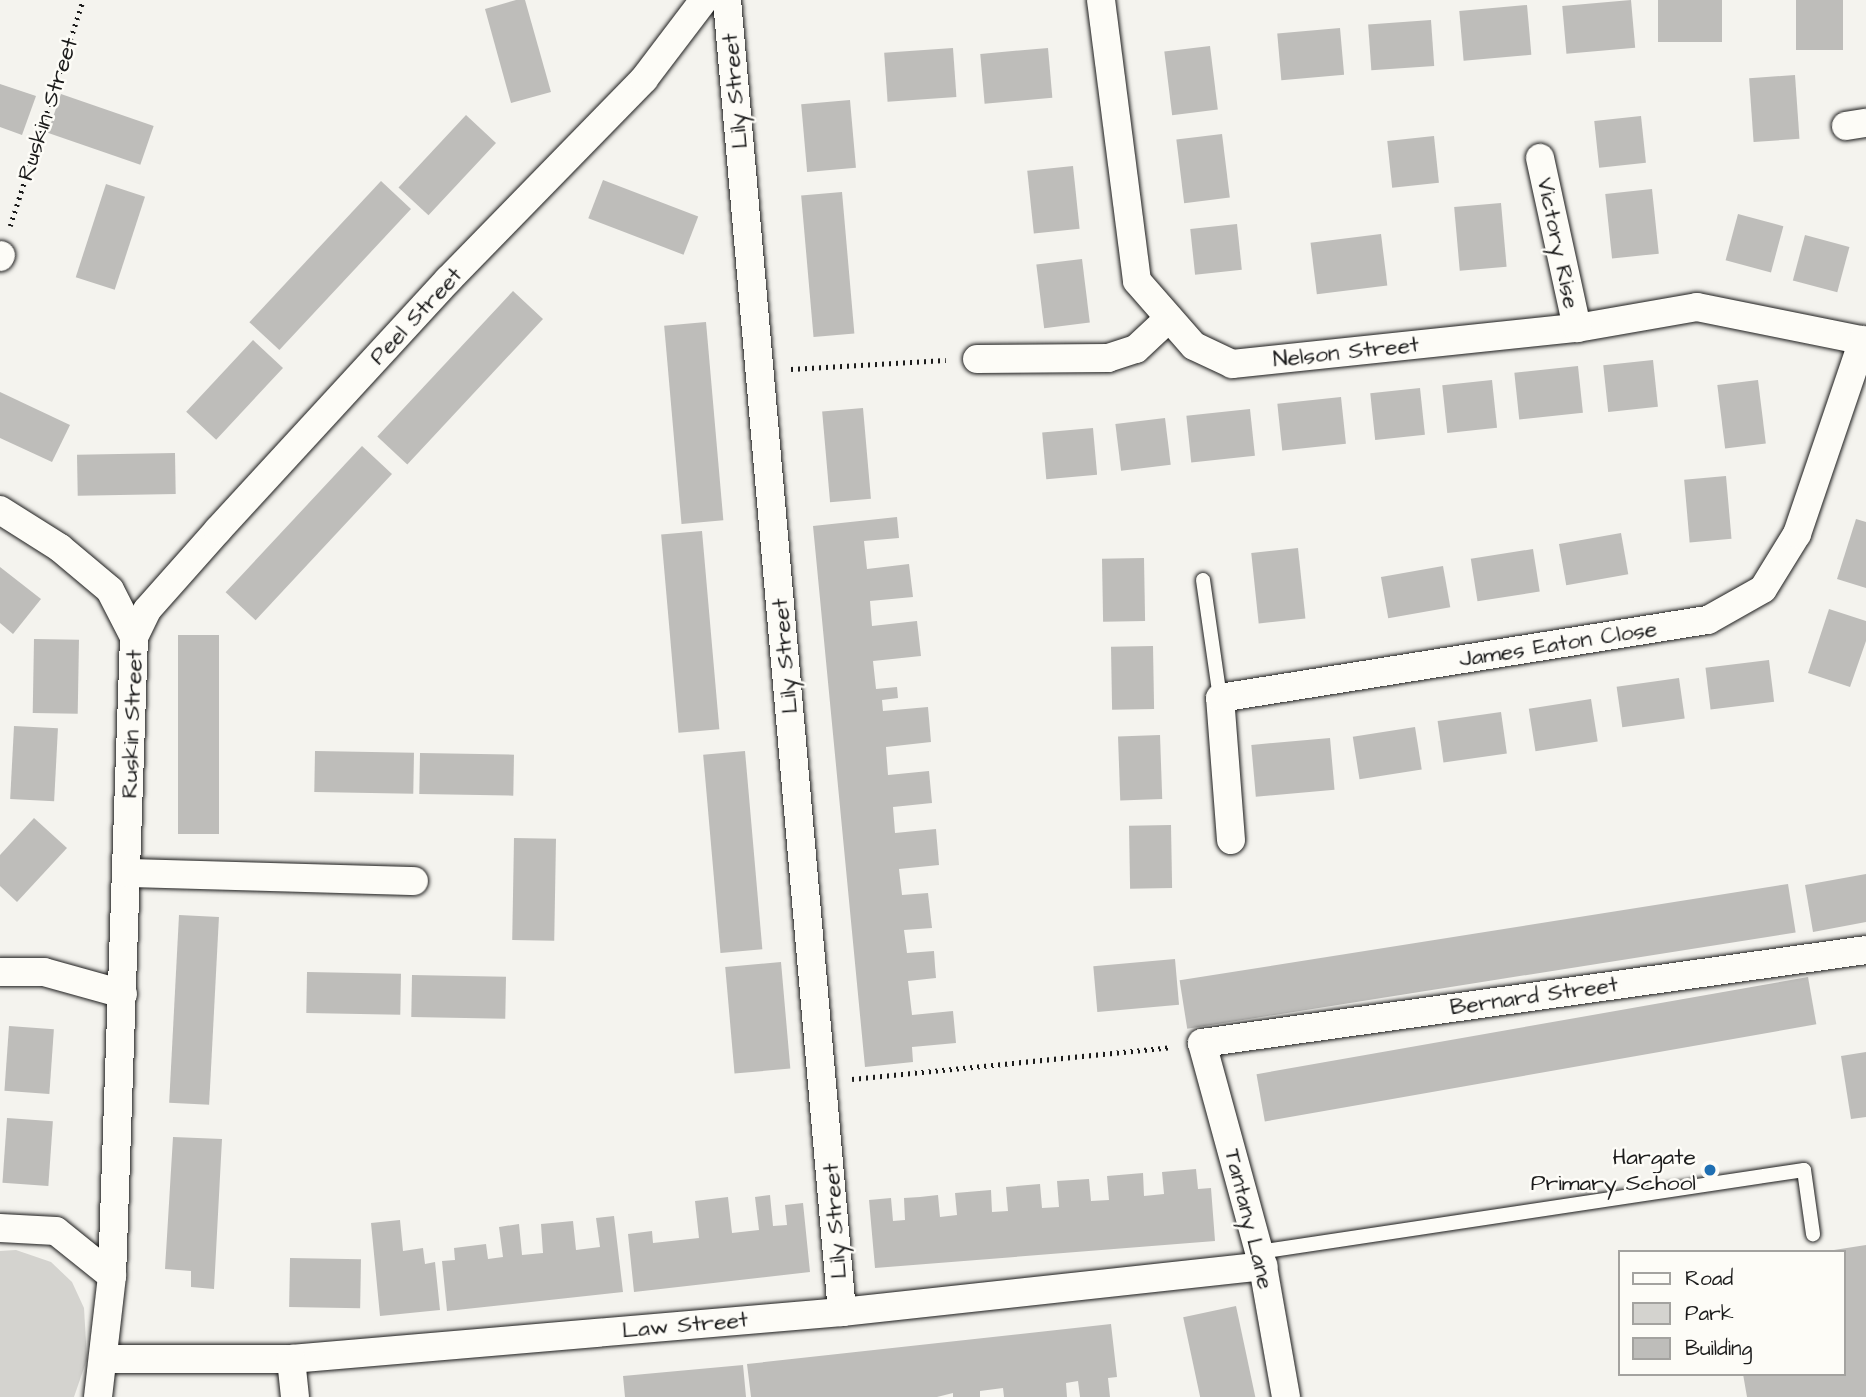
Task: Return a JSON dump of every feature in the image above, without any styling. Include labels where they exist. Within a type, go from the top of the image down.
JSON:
[{"type":"street","name":"Peel Street","points":[[134,637],[148,610],[218,530],[448,280],[644,79],[704,0]]},
{"type":"street","name":"Lily Street","points":[[727,0],[758,372],[825,1081],[842,1312]]},
{"type":"street","name":"Nelson Street","points":[[1101,0],[1137,281],[1194,346],[1232,364],[1577,328],[1697,307],[1864,341]]},
{"type":"street","name":"Victory Rise","points":[[1540,158],[1577,328]]},
{"type":"street","points":[[977,359],[1108,358],[1136,349],[1169,318]]},
{"type":"street","name":"James Eaton Close","points":[[1220,698],[1708,620],[1763,589],[1797,534],[1864,341]]},
{"type":"street","name":"Ruskin Street","points":[[0,510],[60,548],[110,590],[134,637],[112,1276],[105,1359],[98,1397]]},
{"type":"street","points":[[1220,698],[1231,840]]},
{"type":"street","points":[[127,873],[414,881]]},
{"type":"street","name":"Bernard Street","points":[[1202,1044],[1866,950]]},
{"type":"street","points":[[0,972],[44,972],[123,993]]},
{"type":"street","name":"Tantany Lane","points":[[1202,1044],[1261,1259],[1286,1397]]},
{"type":"street","points":[[0,1228],[55,1231],[112,1276]]},
{"type":"street","name":"Law Street","points":[[105,1359],[292,1359],[842,1312],[1261,1259]]},
{"type":"street","points":[[292,1359],[295,1397]]},
{"type":"lane","points":[[1203,580],[1220,698]]},
{"type":"lane","points":[[1261,1259],[1804,1170],[1813,1234]]},
{"type":"path","name":"Ruskin Street","points":[[0,256],[83,0]]},
{"type":"path","points":[[758,372],[859,361],[977,359]]},
{"type":"path","points":[[825,1081],[1202,1044]]},
{"type":"green space","points":[[16,1250],[51,1262],[72,1282],[84,1308],[87,1359],[74,1397],[0,1397],[0,1251]]},
{"type":"building","points":[[525,0],[551,92],[511,103],[485,9]]},
{"type":"building","points":[[1631,0],[1635,48],[1566,54],[1562,6]]},
{"type":"building","points":[[1658,0],[1722,0],[1722,42],[1658,42]]},
{"type":"building","points":[[1796,0],[1843,0],[1843,50],[1796,50]]},
{"type":"building","points":[[1527,5],[1531,55],[1464,61],[1459,11]]},
{"type":"building","points":[[1431,20],[1434,66],[1371,70],[1368,24]]},
{"type":"building","points":[[1340,28],[1344,75],[1281,80],[1277,33]]},
{"type":"building","points":[[1210,46],[1218,110],[1172,115],[1164,52]]},
{"type":"building","points":[[953,48],[956,97],[888,102],[884,53]]},
{"type":"building","points":[[1048,48],[1052,98],[985,104],[980,54]]},
{"type":"building","points":[[1795,75],[1799,139],[1754,142],[1749,78]]},
{"type":"building","points":[[0,84],[36,96],[22,135],[0,127]]},
{"type":"building","points":[[61,94],[154,126],[140,165],[48,133]]},
{"type":"building","points":[[850,100],[856,168],[807,172],[801,104]]},
{"type":"building","points":[[466,115],[496,143],[428,215],[398,187]]},
{"type":"building","points":[[1641,116],[1646,163],[1599,168],[1594,121]]},
{"type":"building","points":[[1222,134],[1230,198],[1184,203],[1176,140]]},
{"type":"building","points":[[1434,136],[1439,183],[1392,188],[1387,141]]},
{"type":"building","points":[[1073,166],[1080,229],[1034,233],[1027,171]]},
{"type":"building","points":[[603,180],[698,217],[684,255],[588,218]]},
{"type":"building","points":[[381,181],[411,209],[279,350],[249,322]]},
{"type":"building","points":[[106,184],[145,197],[115,290],[76,277]]},
{"type":"building","points":[[1652,189],[1659,254],[1612,259],[1605,194]]},
{"type":"building","points":[[842,192],[854,333],[814,337],[801,196]]},
{"type":"building","points":[[1501,203],[1507,267],[1460,271],[1454,207]]},
{"type":"building","points":[[1738,214],[1783,226],[1771,273],[1726,260]]},
{"type":"building","points":[[1237,224],[1242,270],[1195,275],[1190,229]]},
{"type":"building","points":[[1381,234],[1387,286],[1317,294],[1311,243]]},
{"type":"building","points":[[1805,235],[1849,247],[1837,292],[1793,280]]},
{"type":"building","points":[[1082,259],[1090,323],[1044,328],[1036,265]]},
{"type":"building","points":[[513,291],[543,319],[407,465],[377,437]]},
{"type":"building","points":[[706,322],[723,520],[682,524],[664,326]]},
{"type":"building","points":[[253,340],[283,368],[216,440],[186,412]]},
{"type":"building","points":[[1653,360],[1658,407],[1608,412],[1603,365]]},
{"type":"building","points":[[1578,366],[1583,413],[1519,419],[1514,373]]},
{"type":"building","points":[[1492,380],[1497,428],[1447,433],[1442,385]]},
{"type":"building","points":[[1758,380],[1766,444],[1725,449],[1717,385]]},
{"type":"building","points":[[1420,388],[1425,435],[1375,440],[1370,393]]},
{"type":"building","points":[[0,392],[70,425],[52,462],[0,438]]},
{"type":"building","points":[[1341,397],[1346,444],[1282,450],[1277,404]]},
{"type":"building","points":[[863,408],[871,499],[830,502],[822,412]]},
{"type":"building","points":[[1250,409],[1255,456],[1191,462],[1186,416]]},
{"type":"building","points":[[1165,418],[1171,465],[1121,471],[1115,424]]},
{"type":"building","points":[[1093,428],[1097,475],[1046,479],[1042,432]]},
{"type":"building","points":[[362,446],[392,474],[256,620],[226,592]]},
{"type":"building","points":[[175,453],[176,494],[78,496],[77,455]]},
{"type":"building","points":[[1726,476],[1731,539],[1690,542],[1684,480]]},
{"type":"building","points":[[897,517],[899,538],[864,541],[867,569],[909,564],[913,597],[870,601],[872,626],[917,621],[921,656],[873,661],[876,689],[897,687],[898,698],[882,700],[883,711],[928,707],[931,742],[886,747],[888,775],[929,771],[932,803],[893,807],[895,833],[936,829],[939,865],[899,869],[902,895],[928,893],[932,928],[904,930],[907,953],[934,951],[936,978],[908,981],[912,1015],[953,1011],[956,1043],[912,1047],[913,1062],[865,1067],[813,526]]},
{"type":"building","points":[[1856,519],[1866,522],[1866,588],[1837,579]]},
{"type":"building","points":[[702,531],[719,729],[679,733],[661,535]]},
{"type":"building","points":[[1621,533],[1628,574],[1566,585],[1559,544]]},
{"type":"building","points":[[1298,548],[1305,619],[1259,624],[1251,553]]},
{"type":"building","points":[[1533,549],[1540,591],[1478,601],[1471,559]]},
{"type":"building","points":[[1144,558],[1145,621],[1103,622],[1102,559]]},
{"type":"building","points":[[1443,566],[1450,607],[1388,618],[1381,577]]},
{"type":"building","points":[[0,567],[41,599],[13,634],[0,623]]},
{"type":"building","points":[[1829,609],[1866,621],[1866,641],[1850,687],[1808,673]]},
{"type":"building","points":[[178,635],[219,635],[219,834],[178,834]]},
{"type":"building","points":[[34,639],[79,640],[78,714],[33,713]]},
{"type":"building","points":[[1153,646],[1154,709],[1112,710],[1111,647]]},
{"type":"building","points":[[1769,660],[1774,702],[1711,709],[1705,668]]},
{"type":"building","points":[[1679,678],[1685,719],[1622,727],[1617,687]]},
{"type":"building","points":[[1591,699],[1598,741],[1536,751],[1529,709]]},
{"type":"building","points":[[1501,712],[1507,754],[1443,762],[1438,721]]},
{"type":"building","points":[[14,726],[58,728],[54,801],[10,799]]},
{"type":"building","points":[[1415,727],[1422,769],[1360,779],[1353,737]]},
{"type":"building","points":[[1160,735],[1162,799],[1120,800],[1118,736]]},
{"type":"building","points":[[1330,738],[1335,790],[1256,797],[1251,745]]},
{"type":"building","points":[[315,751],[414,753],[413,794],[314,792]]},
{"type":"building","points":[[745,751],[762,949],[721,953],[703,755]]},
{"type":"building","points":[[420,753],[514,755],[513,796],[419,794]]},
{"type":"building","points":[[34,818],[67,848],[17,902],[0,886],[0,855]]},
{"type":"building","points":[[1171,825],[1172,888],[1130,889],[1129,826]]},
{"type":"building","points":[[514,838],[556,839],[554,941],[512,940]]},
{"type":"building","points":[[1866,874],[1866,922],[1813,932],[1805,885]]},
{"type":"building","points":[[1788,884],[1796,932],[1187,1029],[1180,980]]},
{"type":"building","points":[[179,915],[219,917],[209,1105],[169,1103]]},
{"type":"building","points":[[1175,959],[1179,1005],[1097,1012],[1093,966]]},
{"type":"building","points":[[781,962],[790,1069],[735,1073],[725,967]]},
{"type":"building","points":[[307,972],[401,974],[400,1015],[306,1013]]},
{"type":"building","points":[[412,975],[506,977],[505,1019],[411,1017]]},
{"type":"building","points":[[1808,977],[1816,1024],[1265,1122],[1257,1074]]},
{"type":"building","points":[[9,1026],[54,1029],[49,1094],[4,1091]]},
{"type":"building","points":[[1866,1052],[1866,1117],[1851,1119],[1841,1056]]},
{"type":"building","points":[[7,1118],[53,1121],[48,1186],[2,1183]]},
{"type":"building","points":[[173,1137],[222,1139],[214,1289],[191,1287],[191,1271],[165,1269]]},
{"type":"building","points":[[1196,1169],[1198,1189],[1211,1188],[1215,1241],[875,1268],[869,1200],[891,1198],[893,1221],[905,1220],[904,1198],[938,1195],[940,1217],[957,1215],[955,1193],[991,1190],[992,1212],[1008,1211],[1006,1187],[1040,1184],[1042,1208],[1059,1207],[1057,1181],[1089,1179],[1091,1201],[1109,1200],[1107,1176],[1143,1173],[1144,1196],[1164,1194],[1162,1172]]},
{"type":"building","points":[[770,1195],[773,1226],[787,1225],[785,1205],[803,1203],[810,1272],[634,1292],[628,1234],[652,1231],[653,1243],[699,1238],[695,1201],[728,1197],[732,1233],[759,1230],[755,1197]]},
{"type":"building","points":[[614,1216],[623,1292],[447,1311],[442,1261],[455,1260],[454,1248],[486,1244],[488,1259],[503,1257],[499,1227],[519,1224],[522,1255],[543,1253],[541,1224],[573,1221],[576,1250],[600,1247],[596,1218]]},
{"type":"building","points":[[400,1220],[403,1251],[423,1248],[425,1264],[435,1262],[440,1310],[380,1316],[371,1223]]},
{"type":"building","points":[[1866,1245],[1866,1397],[1747,1397],[1743,1376],[1845,1376],[1845,1250],[1834,1250]]},
{"type":"building","points":[[290,1258],[361,1259],[360,1308],[289,1307]]},
{"type":"building","points":[[1236,1306],[1255,1397],[1200,1397],[1183,1317]]},
{"type":"building","points":[[1111,1324],[1117,1377],[1108,1378],[1110,1397],[1080,1397],[1078,1381],[1066,1383],[1067,1397],[1004,1397],[1003,1388],[980,1391],[980,1397],[953,1397],[953,1393],[937,1397],[751,1397],[747,1364]]},
{"type":"building","points":[[743,1365],[746,1397],[625,1397],[623,1376]]},
{"type":"place","name":"Hargate Primary School","points":[[1710,1170]]}]
